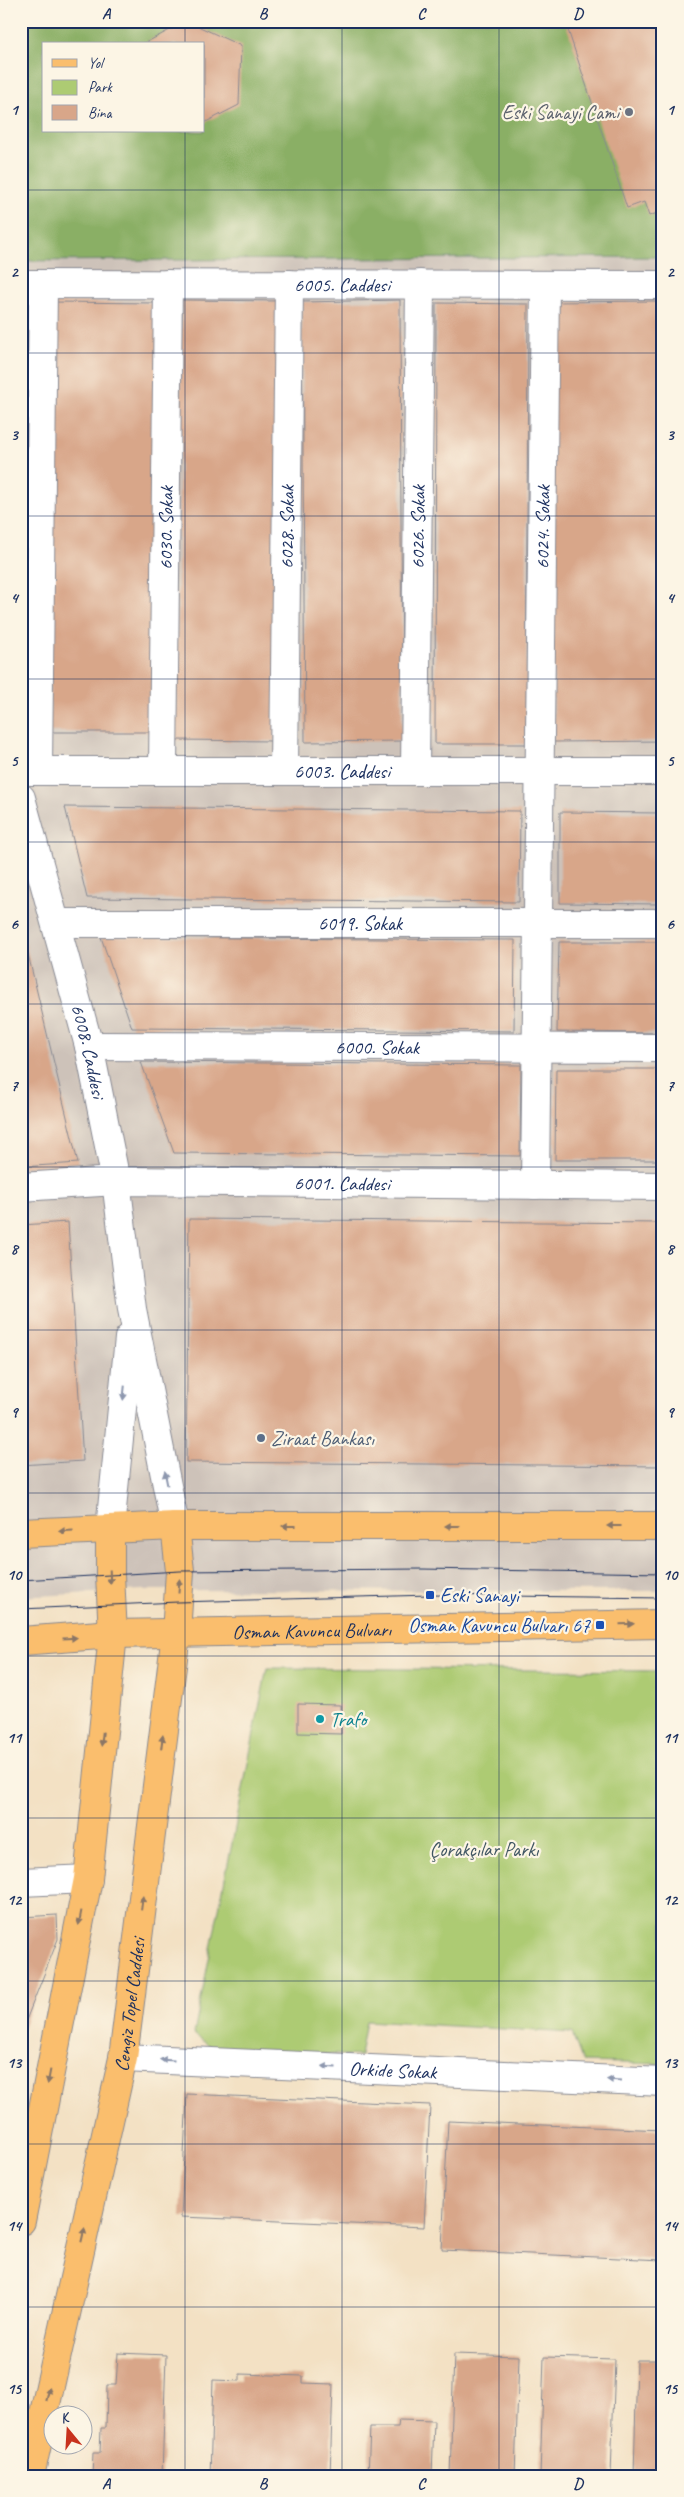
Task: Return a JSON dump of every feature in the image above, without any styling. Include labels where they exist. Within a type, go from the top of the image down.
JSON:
[{"type":"main road","points":[[21,1534],[176,1526],[663,1526]]},
{"type":"main road","name":"Cengiz Topel Caddesi","points":[[30,2476],[123,2058],[176,1634],[180,1571],[176,1526]]},
{"type":"main road","points":[[21,2221],[88,1879],[113,1634],[110,1529]]},
{"type":"main road","name":"Osman Kavuncu Bulvarı","points":[[21,1641],[113,1634],[663,1624]]},
{"type":"street","name":"6005. Caddesi","points":[[32,284],[663,285]]},
{"type":"street","points":[[30,771],[32,284]]},
{"type":"street","name":"6030. Sokak","points":[[163,770],[168,284]]},
{"type":"street","name":"6028. Sokak","points":[[284,771],[290,284]]},
{"type":"street","name":"6026. Sokak","points":[[415,771],[420,284]]},
{"type":"street","name":"6024. Sokak","points":[[535,1185],[545,285]]},
{"type":"street","name":"6003. Caddesi","points":[[30,771],[663,771]]},
{"type":"street","name":"6008. Caddesi","points":[[21,798],[90,1046],[116,1181],[132,1309]]},
{"type":"street","name":"6019. Sokak","points":[[56,923],[663,923]]},
{"type":"street","name":"6000. Sokak","points":[[90,1046],[663,1048]]},
{"type":"street","name":"6001. Caddesi","points":[[21,1188],[116,1181],[663,1186]]},
{"type":"street","points":[[132,1309],[176,1526]]},
{"type":"street","points":[[110,1529],[132,1309]]},
{"type":"street","points":[[21,1882],[88,1879]]},
{"type":"street","name":"Orkide Sokak","points":[[123,2058],[663,2082]]},
{"type":"shaded area","name":"Eski Sanayi","points":[[21,21],[663,21],[663,1591],[143,1590],[21,1597]]},
{"type":"green space","points":[[21,21],[663,21],[663,257],[21,261]]},
{"type":"green space","name":"Çorakçılar Parkı","points":[[267,1668],[663,1671],[663,2064],[583,2062],[572,2033],[366,2021],[360,2056],[212,2048],[194,2034]]},
{"type":"building","points":[[187,21],[241,46],[239,105],[205,122],[205,42],[147,42]]},
{"type":"building","name":"Eski Sanayi Cami","points":[[565,21],[663,21],[663,211],[649,216],[644,202],[627,208]]},
{"type":"building","points":[[21,297],[31,297],[33,556],[21,556]]},
{"type":"building","points":[[182,300],[280,301],[274,741],[176,740]]},
{"type":"building","points":[[400,300],[402,741],[305,742],[302,302]]},
{"type":"building","points":[[660,301],[663,741],[554,742],[551,302]]},
{"type":"building","points":[[53,302],[157,303],[154,732],[50,732]]},
{"type":"building","points":[[436,303],[528,304],[526,744],[435,744]]},
{"type":"building","points":[[65,807],[520,811],[519,902],[87,898]]},
{"type":"building","points":[[560,812],[663,813],[663,904],[560,903]]},
{"type":"building","points":[[22,929],[78,1163],[21,1167]]},
{"type":"building","points":[[101,937],[515,940],[514,1031],[132,1028]]},
{"type":"building","points":[[559,942],[663,942],[663,1033],[557,1032]]},
{"type":"building","points":[[141,1062],[521,1065],[520,1156],[174,1153]]},
{"type":"building","points":[[556,1069],[663,1069],[663,1160],[555,1160]]},
{"type":"building","points":[[189,1219],[663,1223],[663,1466],[186,1462]]},
{"type":"building","points":[[68,1222],[83,1461],[21,1465],[21,1225]]},
{"type":"building","name":"Trafo","points":[[298,1704],[341,1705],[341,1734],[298,1733]]},
{"type":"building","points":[[21,1748],[25,1816],[21,1816]]},
{"type":"building","points":[[57,1915],[58,1939],[21,2033],[21,1917]]},
{"type":"building","points":[[187,2094],[430,2105],[424,2227],[181,2217]]},
{"type":"building","points":[[448,2121],[663,2130],[663,2260],[442,2250]]},
{"type":"building","points":[[118,2353],[166,2355],[162,2476],[92,2476],[93,2453],[100,2453],[101,2428],[106,2428],[107,2385],[116,2385]]},
{"type":"building","points":[[454,2354],[519,2356],[515,2476],[450,2476]]},
{"type":"building","points":[[544,2357],[615,2359],[611,2476],[540,2476]]},
{"type":"building","points":[[637,2360],[663,2360],[663,2476],[634,2476]]},
{"type":"building","points":[[240,2374],[303,2376],[303,2383],[333,2384],[330,2476],[210,2476],[213,2380],[240,2381]]},
{"type":"building","points":[[399,2420],[434,2421],[432,2476],[368,2476],[370,2427],[398,2427]]},
{"type":"tram line","points":[[21,1580],[180,1571],[421,1569],[663,1573]]},
{"type":"tram line","points":[[21,1609],[178,1602],[430,1595],[663,1598]]},
{"type":"place","name":"Eski Sanayi Cami","points":[[629,112]]},
{"type":"place","name":"Ziraat Bankası","points":[[261,1438]]},
{"type":"place","name":"Eski Sanayi","points":[[430,1595]]},
{"type":"place","name":"Osman Kavuncu Bulvarı 67","points":[[600,1625]]},
{"type":"place","name":"Trafo","points":[[320,1719]]}]
